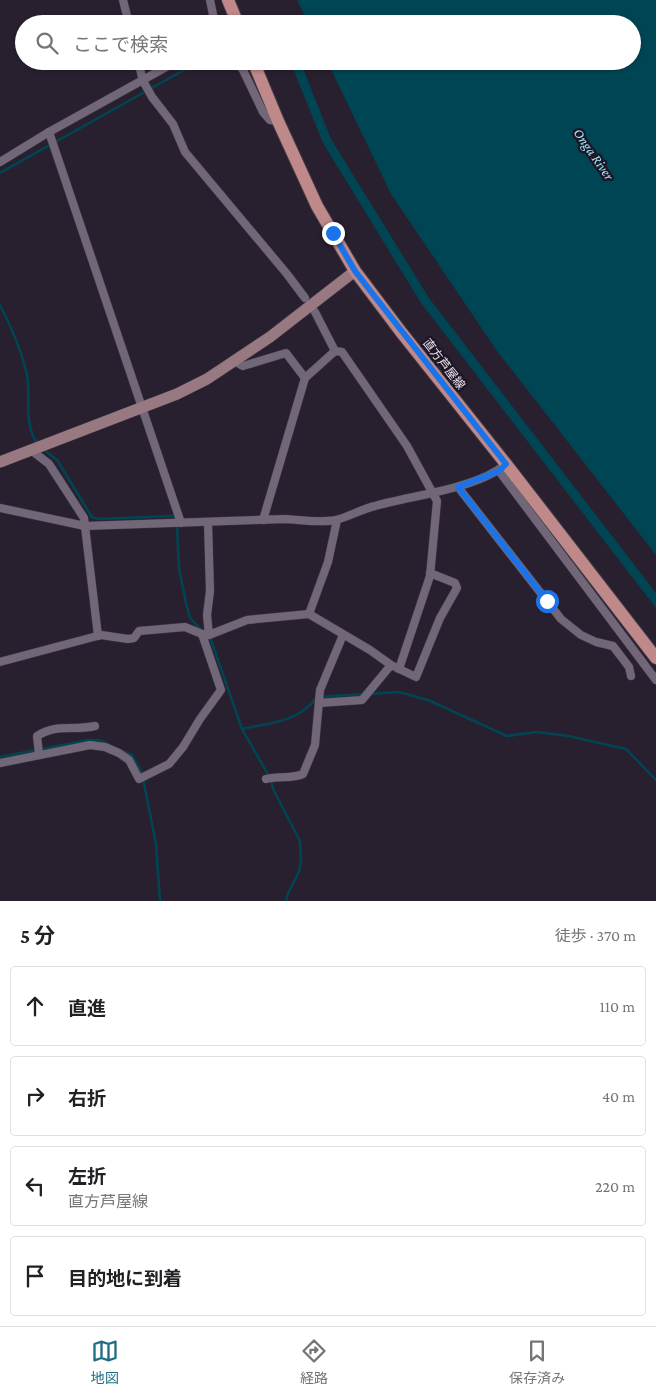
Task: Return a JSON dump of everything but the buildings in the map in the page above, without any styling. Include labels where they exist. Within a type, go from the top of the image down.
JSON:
[{"type":"main road","points":[[228,0],[234,15]]},
{"type":"main road","name":"直方芦屋線","points":[[257,70],[317,206],[355,271],[502,468],[656,658]]},
{"type":"street","points":[[124,0],[127,15]]},
{"type":"street","points":[[210,0],[213,15]]},
{"type":"street","points":[[141,70],[152,97],[173,124],[185,152],[305,298]]},
{"type":"street","points":[[0,162],[49,132],[162,70]]},
{"type":"street","points":[[243,70],[263,112],[270,120],[278,121]]},
{"type":"street","points":[[49,132],[181,523]]},
{"type":"street","points":[[0,462],[142,408],[208,379],[236,362],[355,271]]},
{"type":"street","points":[[315,312],[335,351]]},
{"type":"street","points":[[263,520],[305,378],[335,351]]},
{"type":"street","points":[[335,351],[342,352],[407,446],[437,501],[430,573],[399,669]]},
{"type":"street","points":[[236,362],[243,366],[286,353],[305,378]]},
{"type":"street","points":[[31,450],[49,464],[84,518],[98,636]]},
{"type":"street","points":[[0,508],[85,526],[263,520],[337,520],[375,506],[458,487],[502,468],[656,680]]},
{"type":"street","points":[[458,487],[561,619],[581,635],[596,642],[613,646],[628,644]]},
{"type":"street","points":[[309,614],[328,562],[337,520]]},
{"type":"street","points":[[0,763],[90,745],[105,747],[128,760],[139,779],[169,764],[222,690],[206,634],[210,592],[208,522]]},
{"type":"street","points":[[0,662],[98,636],[128,639],[134,638],[139,631],[185,627],[206,634],[247,620],[309,614],[370,650],[391,666],[416,677],[440,618],[456,588],[456,582],[430,573]]},
{"type":"street","points":[[266,779],[296,777],[303,774],[315,745],[320,690],[344,635]]},
{"type":"street","points":[[613,646],[629,666],[632,676]]},
{"type":"street","points":[[319,703],[362,700],[391,666]]},
{"type":"street","points":[[39,754],[37,736],[46,730],[60,727],[86,728],[95,726]]},
{"type":"water","name":"Onga River","points":[[297,0],[656,0],[656,555],[497,351],[391,194],[331,70],[641,70],[641,15],[304,15]]},
{"type":"water","points":[[294,70],[304,70],[331,139],[429,298],[656,593],[656,608],[421,303],[323,143]]},
{"type":"waterway","points":[[0,173],[184,70]]},
{"type":"waterway","points":[[0,305],[15,338],[27,374],[30,427],[37,443]]},
{"type":"waterway","points":[[43,449],[57,460],[92,517],[98,519],[174,516],[175,520]]},
{"type":"waterway","points":[[177,526],[179,568],[186,603],[190,618],[202,631]]},
{"type":"waterway","points":[[208,637],[211,640],[242,729],[269,776],[274,791],[300,841],[301,860],[299,872],[286,901]]},
{"type":"waterway","points":[[370,694],[399,692],[428,700],[507,736],[537,732],[568,736],[626,749],[656,780]]},
{"type":"waterway","points":[[242,729],[293,717],[302,712],[317,697],[364,694]]},
{"type":"waterway","points":[[0,757],[88,740],[99,740],[108,744]]},
{"type":"waterway","points":[[122,751],[132,755],[142,773],[156,844],[160,901]]},
{"type":"route","points":[[333,233],[355,271],[506,464],[499,471],[458,487],[547,601]]}]
